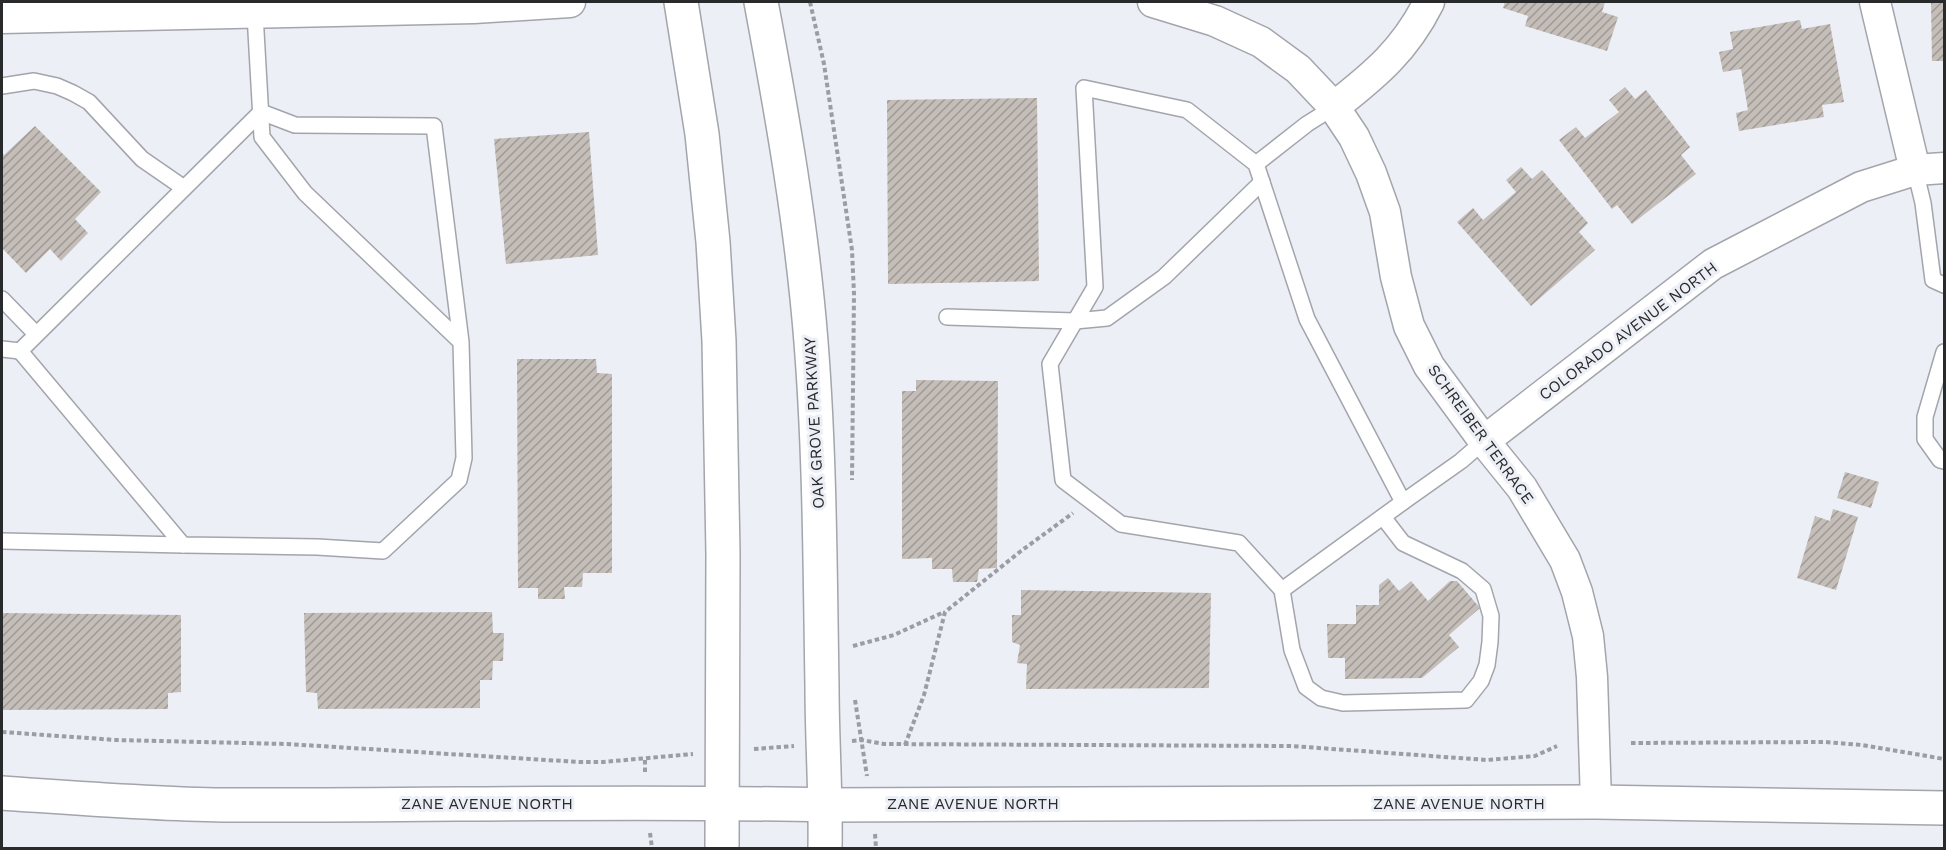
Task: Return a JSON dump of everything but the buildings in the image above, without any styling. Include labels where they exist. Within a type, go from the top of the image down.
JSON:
[{"type":"main road","points":[[681,2],[702,134],[719,341],[723,554],[722,849]]},
{"type":"main road","name":"OAK GROVE PARKWAY","points":[[761,2],[783,123],[811,340],[818,453],[825,849]]},
{"type":"main road","name":"ZANE AVENUE NORTH","points":[[2,793],[222,805],[722,802],[825,805],[1596,802],[1944,808]]},
{"type":"street","points":[[2,18],[255,8],[474,8],[570,2]]},
{"type":"street","name":"SCHREIBER TERRACE","points":[[1153,2],[1215,21],[1261,42],[1298,69],[1334,107],[1354,137],[1375,183],[1385,212],[1396,277],[1409,326],[1429,366],[1522,488],[1565,560],[1577,592],[1588,636],[1592,677],[1596,802]]},
{"type":"street","points":[[1334,107],[1370,79],[1397,52],[1418,24],[1429,2]]},
{"type":"street","points":[[1875,2],[1915,170]]},
{"type":"street","name":"COLORADO AVENUE NORTH","points":[[1484,441],[1713,264],[1862,187],[1915,170],[1944,168]]},
{"type":"lane","points":[[255,8],[262,137],[304,193],[462,342]]},
{"type":"lane","points":[[2,86],[34,81],[57,86],[73,93],[89,102],[142,159],[184,188]]},
{"type":"lane","points":[[1383,517],[1404,543],[1462,571],[1482,589],[1491,616],[1487,665],[1481,681],[1466,700],[1343,703],[1321,698],[1306,687],[1292,650],[1282,590],[1239,543],[1121,524],[1063,480],[1050,364],[1095,287],[1084,88],[1187,110],[1256,164],[1307,319],[1403,502]]},
{"type":"lane","points":[[1256,164],[1307,123],[1334,107]]},
{"type":"lane","points":[[20,351],[261,112]]},
{"type":"lane","points":[[2,542],[183,544],[383,551],[459,480],[464,458],[462,342],[434,126],[295,125],[261,112]]},
{"type":"lane","points":[[1915,170],[1923,203],[1933,280],[1944,285]]},
{"type":"lane","points":[[947,317],[1075,321],[1107,318],[1164,277],[1262,182]]},
{"type":"lane","points":[[2,299],[36,334]]},
{"type":"lane","points":[[2,349],[20,351],[183,544]]},
{"type":"lane","points":[[1944,352],[1925,417],[1925,439],[1940,460],[1944,461]]},
{"type":"lane","points":[[1282,590],[1461,461],[1484,441]]},
{"type":"path","points":[[810,2],[813,16]]},
{"type":"path","points":[[853,646],[894,634],[945,612],[1021,551],[1090,501]]},
{"type":"path","points":[[905,744],[924,694],[945,612]]},
{"type":"path","points":[[2,732],[116,740],[287,744],[579,762],[645,758]]},
{"type":"path","points":[[862,740],[884,744],[1291,746],[1487,760],[1535,756],[1557,746]]},
{"type":"path","points":[[1631,743],[1825,742],[1862,745],[1944,759]]}]
